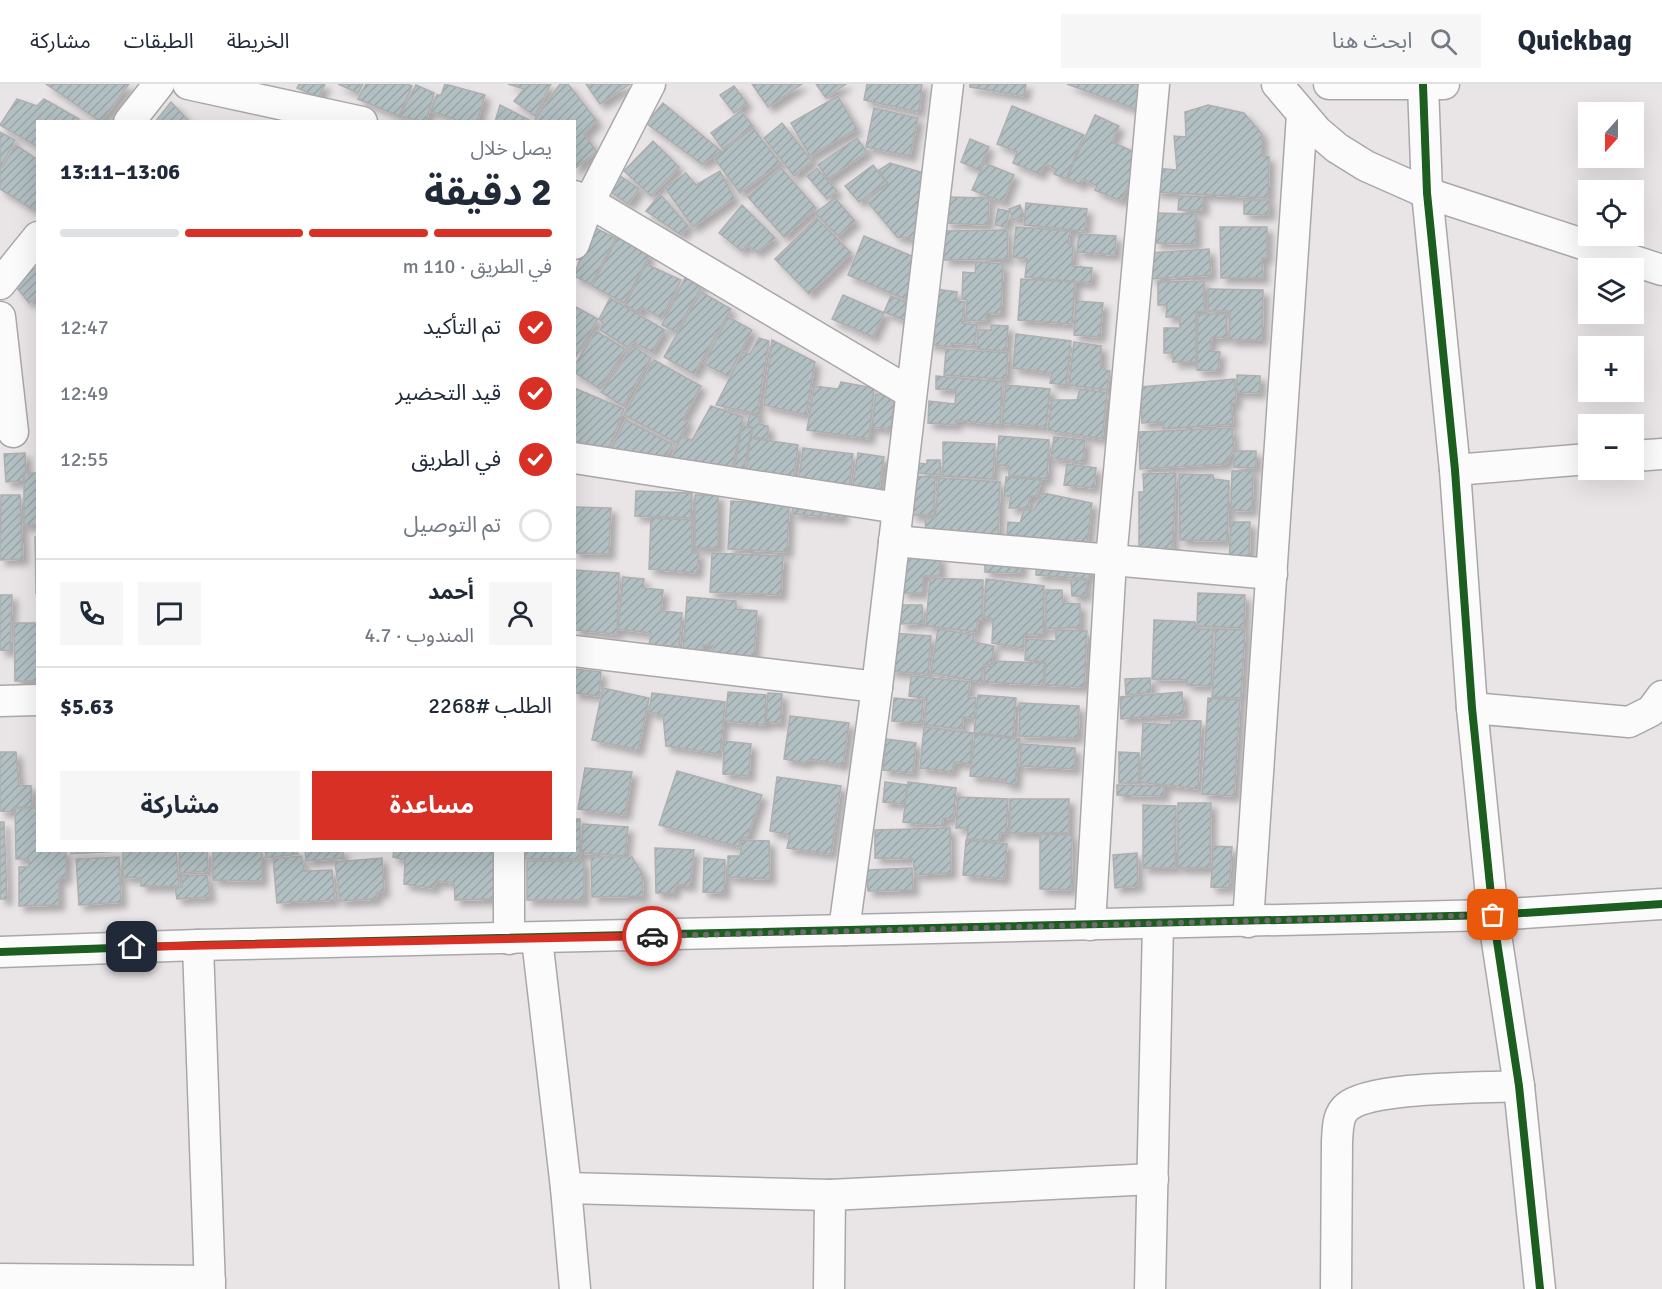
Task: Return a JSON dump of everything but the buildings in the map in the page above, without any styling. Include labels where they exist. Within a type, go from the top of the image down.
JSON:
[{"type":"street","points":[[131,120],[159,84]]},
{"type":"street","points":[[188,84],[353,120]]},
{"type":"street","points":[[576,233],[582,199],[650,84]]},
{"type":"street","points":[[844,930],[877,687],[948,84]]},
{"type":"street","points":[[1090,925],[1112,560],[1154,84]]},
{"type":"street","points":[[1277,84],[1302,115],[1337,148],[1366,166],[1427,193],[1662,270]]},
{"type":"street","points":[[1329,84],[1434,85],[1427,193],[1455,470],[1472,708],[1493,915],[1519,1086],[1540,1289]]},
{"type":"street","points":[[1248,922],[1302,115]]},
{"type":"street","points":[[582,199],[911,393]]},
{"type":"street","points":[[0,284],[36,239]]},
{"type":"street","points":[[0,317],[17,432]]},
{"type":"street","points":[[1644,455],[1662,454]]},
{"type":"street","points":[[576,458],[898,508]]},
{"type":"street","points":[[1455,470],[1578,460]]},
{"type":"street","points":[[894,541],[1272,574]]},
{"type":"street","points":[[576,651],[877,687]]},
{"type":"street","points":[[1472,708],[1629,722],[1651,711],[1662,696]]},
{"type":"street","points":[[0,701],[36,700]]},
{"type":"street","points":[[509,852],[566,1188],[575,1289]]},
{"type":"street","points":[[0,952],[198,945],[1493,915],[1662,904]]},
{"type":"street","points":[[1150,1289],[1158,924]]},
{"type":"street","points":[[0,1279],[210,1285],[198,945]]},
{"type":"street","points":[[1336,1289],[1337,1141],[1340,1117],[1345,1108],[1371,1096],[1519,1086]]},
{"type":"street","points":[[566,1188],[830,1195],[1153,1179]]},
{"type":"street","points":[[830,1195],[830,1289]]},
{"type":"cycle path","points":[[1423,85],[1427,193],[1455,470],[1472,708],[1493,915],[1519,1086],[1540,1289]]},
{"type":"cycle path","points":[[0,952],[198,945],[1493,915],[1662,904]]},
{"type":"way so far","points":[[652,936],[1493,915]]},
{"type":"route","points":[[132,947],[652,936]]}]
